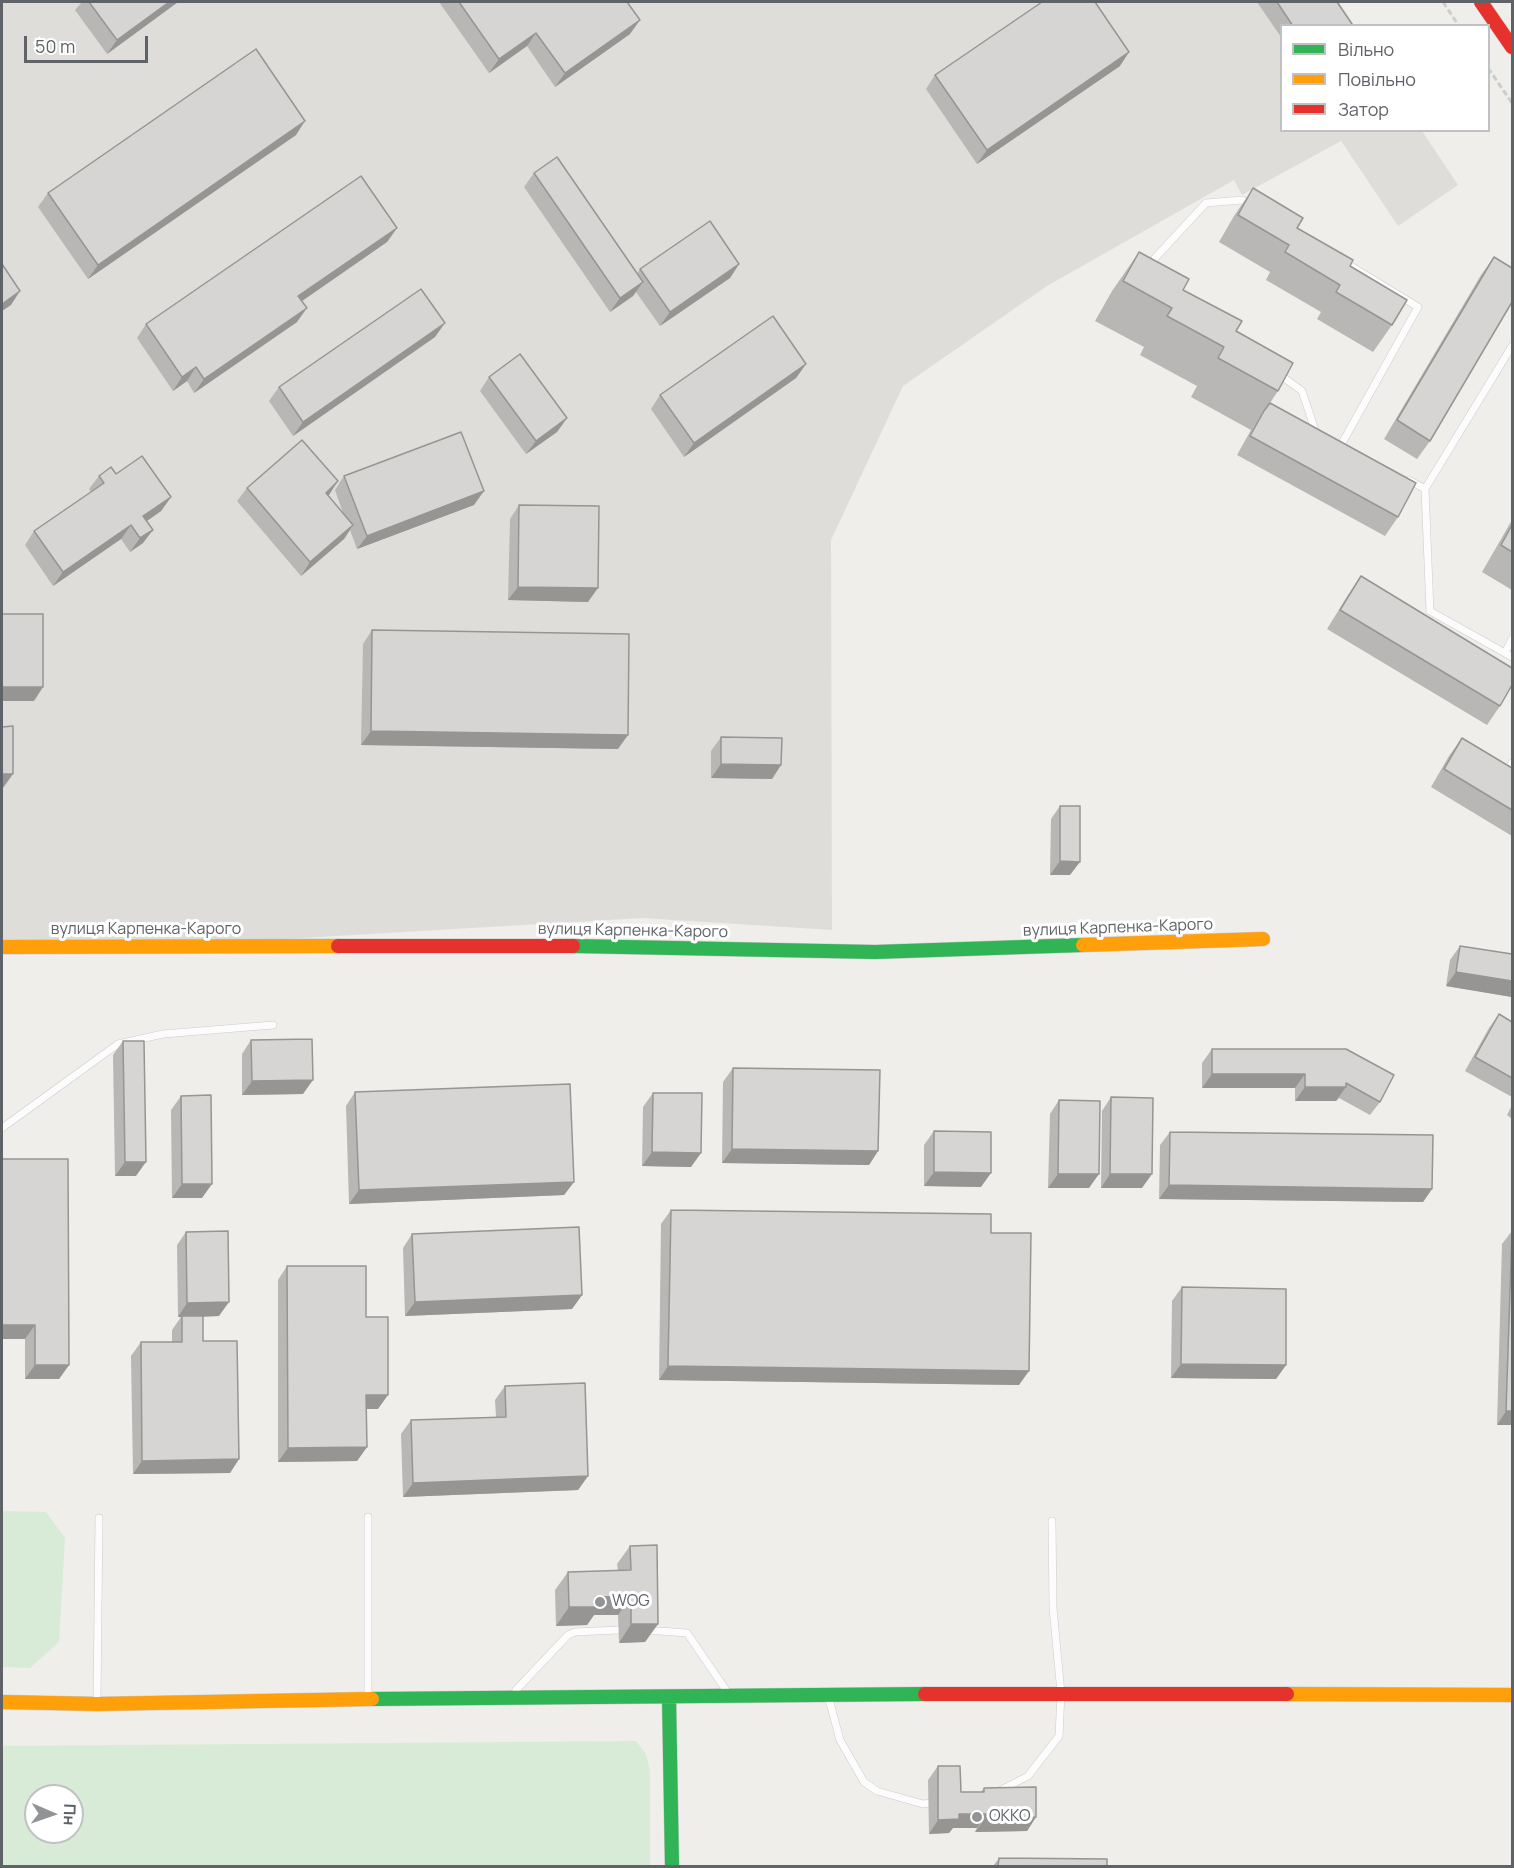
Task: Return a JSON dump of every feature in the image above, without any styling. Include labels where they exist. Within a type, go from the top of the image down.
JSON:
[{"type":"main road","points":[[1481,2],[1512,47]]},
{"type":"main road","name":"вулиця Карпенка-Карого","points":[[2,947],[528,945],[875,952],[1263,939]]},
{"type":"main road","points":[[2,1702],[97,1704],[827,1694],[1512,1695]]},
{"type":"main road","points":[[669,1697],[672,1866]]},
{"type":"lane","points":[[1155,280],[1155,258],[1206,203],[1242,200],[1262,212]]},
{"type":"lane","points":[[1340,259],[1418,307],[1341,446]]},
{"type":"lane","points":[[1512,346],[1425,489],[1430,611],[1512,657]]},
{"type":"lane","points":[[1273,370],[1302,391],[1315,432],[1323,436]]},
{"type":"lane","points":[[1332,441],[1351,451]]},
{"type":"lane","points":[[1404,478],[1425,489]]},
{"type":"lane","points":[[1505,652],[1512,639]]},
{"type":"lane","points":[[1512,763],[1508,772],[1512,775]]},
{"type":"lane","points":[[2,1128],[118,1044],[164,1034],[273,1025]]},
{"type":"lane","points":[[368,1517],[368,1700]]},
{"type":"lane","points":[[97,1704],[99,1518]]},
{"type":"lane","points":[[992,1794],[1014,1786],[1028,1776],[1059,1736],[1061,1693],[1053,1608],[1052,1521]]},
{"type":"lane","points":[[509,1697],[568,1635],[575,1632],[618,1630]]},
{"type":"lane","points":[[645,1630],[687,1633],[729,1695]]},
{"type":"lane","points":[[827,1694],[840,1740],[864,1782],[877,1791],[922,1804],[946,1802]]},
{"type":"path","points":[[1443,2],[1458,24]]},
{"type":"path","points":[[1490,71],[1512,104]]},
{"type":"shaded area","points":[[2,2],[1339,2],[1353,24],[1280,24],[1280,132],[1423,132],[1458,185],[1398,226],[1341,141],[1242,195],[1234,180],[1047,286],[903,386],[831,540],[832,930],[642,918],[81,951],[2,951]]},
{"type":"green space","points":[[2,1511],[46,1512],[65,1538],[59,1642],[30,1668],[2,1667]]},
{"type":"green space","points":[[636,1741],[646,1754],[650,1771],[650,1866],[2,1866],[2,1746]]},
{"type":"building","points":[[89,2],[169,2],[117,40]]},
{"type":"building","points":[[459,2],[627,2],[640,20],[565,73],[536,33],[499,59]]},
{"type":"building","points":[[1042,2],[1095,2],[1129,52],[987,150],[935,75]]},
{"type":"building","points":[[1277,2],[1337,2],[1352,24],[1292,24]]},
{"type":"building","points":[[256,49],[305,121],[98,265],[48,193]]},
{"type":"building","points":[[557,157],[643,282],[620,298],[534,173]]},
{"type":"building","points":[[361,176],[397,228],[298,296],[307,308],[204,379],[196,367],[182,377],[146,324]]},
{"type":"building","points":[[1253,188],[1303,218],[1297,228],[1353,260],[1350,266],[1407,300],[1392,325],[1336,292],[1340,285],[1285,252],[1289,245],[1238,215]]},
{"type":"building","points":[[710,221],[739,264],[670,312],[640,269]]},
{"type":"building","points":[[1139,252],[1189,279],[1183,290],[1242,321],[1236,331],[1293,363],[1278,391],[1218,358],[1224,347],[1167,316],[1172,308],[1123,281]]},
{"type":"building","points":[[1494,257],[1512,268],[1512,302],[1430,441],[1397,420]]},
{"type":"building","points":[[2,264],[20,291],[2,304]]},
{"type":"building","points":[[421,289],[445,323],[303,422],[279,387]]},
{"type":"building","points":[[773,316],[806,364],[694,443],[660,395]]},
{"type":"building","points":[[520,354],[567,418],[536,441],[489,377]]},
{"type":"building","points":[[1270,403],[1416,483],[1398,517],[1250,436]]},
{"type":"building","points":[[461,432],[484,491],[367,536],[344,476]]},
{"type":"building","points":[[302,440],[338,481],[326,493],[353,525],[310,562],[247,488]]},
{"type":"building","points":[[142,456],[171,497],[143,516],[153,530],[140,538],[131,525],[63,572],[34,531],[104,483],[99,476],[111,467],[116,474]]},
{"type":"building","points":[[519,505],[599,506],[598,588],[518,587]]},
{"type":"building","points":[[1512,525],[1512,552],[1501,545]]},
{"type":"building","points":[[1361,576],[1512,668],[1512,685],[1500,706],[1340,610]]},
{"type":"building","points":[[2,614],[43,614],[43,687],[2,687]]},
{"type":"building","points":[[372,630],[629,634],[628,735],[371,731]]},
{"type":"building","points":[[13,726],[13,774],[2,774],[2,727]]},
{"type":"building","points":[[721,737],[782,738],[781,765],[721,764]]},
{"type":"building","points":[[1462,738],[1512,768],[1512,810],[1444,769]]},
{"type":"building","points":[[1060,806],[1080,806],[1080,862],[1060,861]]},
{"type":"building","points":[[1460,946],[1512,954],[1512,981],[1456,972]]},
{"type":"building","points":[[1499,1014],[1512,1022],[1512,1078],[1475,1057]]},
{"type":"building","points":[[312,1039],[313,1080],[252,1081],[251,1040]]},
{"type":"building","points":[[123,1041],[144,1041],[146,1162],[125,1162]]},
{"type":"building","points":[[1212,1049],[1346,1049],[1394,1075],[1380,1102],[1346,1083],[1346,1087],[1305,1087],[1305,1074],[1212,1074]]},
{"type":"building","points":[[733,1068],[880,1070],[878,1151],[732,1149]]},
{"type":"building","points":[[570,1084],[574,1182],[359,1190],[355,1092]]},
{"type":"building","points":[[653,1093],[702,1093],[701,1153],[652,1152]]},
{"type":"building","points":[[211,1095],[212,1184],[182,1184],[181,1096]]},
{"type":"building","points":[[1111,1097],[1153,1098],[1152,1174],[1110,1174]]},
{"type":"building","points":[[1059,1100],[1100,1101],[1099,1174],[1058,1174]]},
{"type":"building","points":[[934,1131],[991,1132],[991,1173],[934,1172]]},
{"type":"building","points":[[1170,1132],[1433,1135],[1432,1189],[1169,1185]]},
{"type":"building","points":[[2,1159],[68,1159],[69,1365],[35,1365],[35,1325],[2,1325]]},
{"type":"building","points":[[671,1210],[991,1214],[991,1233],[1031,1233],[1029,1371],[668,1366]]},
{"type":"building","points":[[579,1227],[582,1295],[415,1302],[412,1234]]},
{"type":"building","points":[[228,1231],[229,1302],[187,1303],[186,1232]]},
{"type":"building","points":[[1512,1231],[1512,1411],[1506,1411]]},
{"type":"building","points":[[287,1266],[366,1266],[366,1317],[388,1317],[388,1395],[366,1395],[367,1447],[288,1448]]},
{"type":"building","points":[[1182,1287],[1286,1289],[1286,1365],[1181,1364]]},
{"type":"building","points":[[182,1316],[203,1316],[203,1341],[237,1341],[239,1459],[142,1461],[141,1342],[182,1342]]},
{"type":"building","points":[[585,1383],[588,1476],[413,1483],[411,1420],[506,1417],[505,1386]]},
{"type":"building","points":[[657,1545],[658,1624],[631,1624],[631,1596],[600,1597],[600,1607],[569,1607],[568,1572],[631,1570],[630,1546]]},
{"type":"building","points":[[938,1766],[960,1766],[961,1792],[984,1792],[984,1788],[1036,1787],[1036,1817],[985,1818],[987,1814],[959,1814],[959,1819],[938,1820]]},
{"type":"building","points":[[999,1858],[1107,1859],[1107,1866],[998,1866]]},
{"type":"traffic: fast","points":[[573,946],[875,952],[1083,945]]},
{"type":"traffic: fast","points":[[372,1699],[925,1694]]},
{"type":"traffic: fast","points":[[669,1697],[672,1866]]},
{"type":"traffic: slow","points":[[1083,945],[1263,939]]},
{"type":"traffic: slow","points":[[2,947],[338,946]]},
{"type":"traffic: slow","points":[[1287,1694],[1512,1695]]},
{"type":"traffic: slow","points":[[2,1702],[97,1704],[372,1699]]},
{"type":"traffic: jam","points":[[1481,2],[1512,47]]},
{"type":"traffic: jam","points":[[338,946],[573,946]]},
{"type":"traffic: jam","points":[[925,1694],[1287,1694]]},
{"type":"place","name":"WOG","points":[[600,1602]]},
{"type":"place","name":"ОККО","points":[[977,1817]]}]
